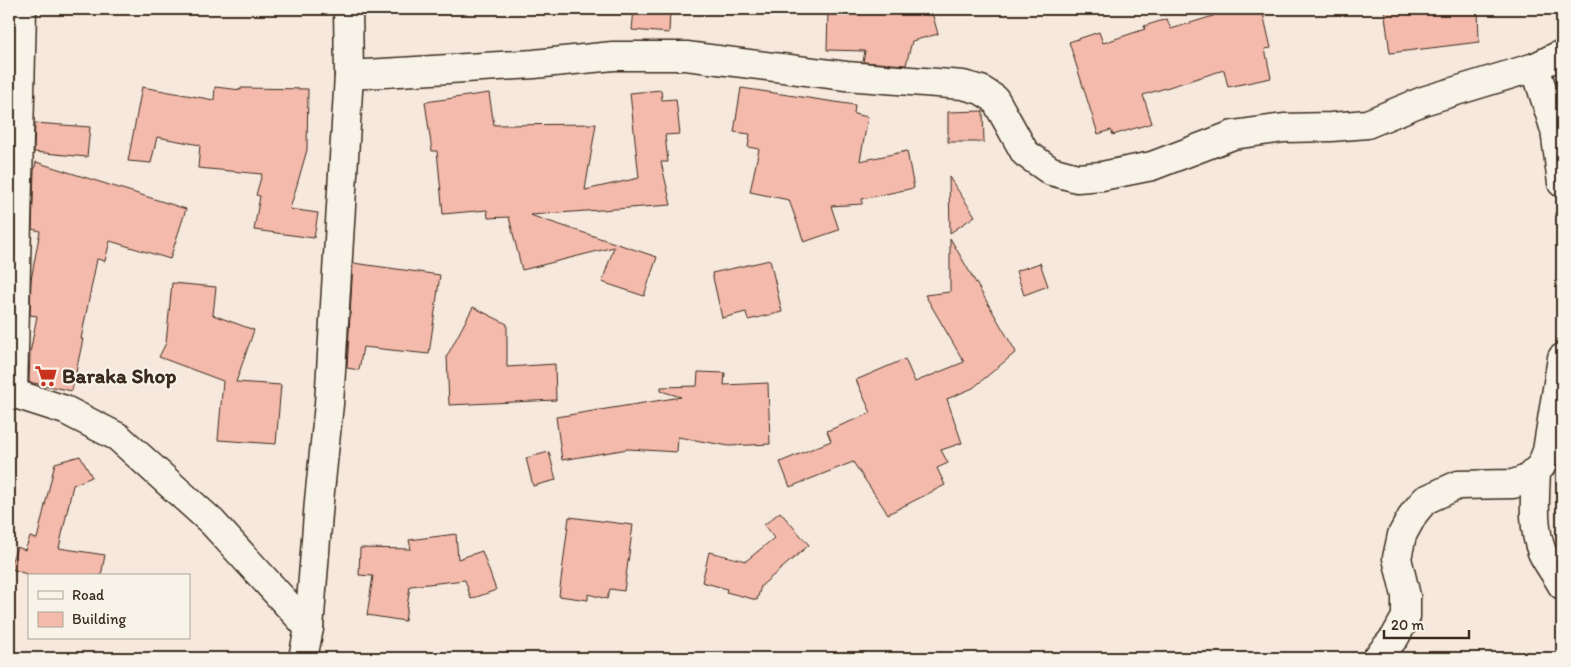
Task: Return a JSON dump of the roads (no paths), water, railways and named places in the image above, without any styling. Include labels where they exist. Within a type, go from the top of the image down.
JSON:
[{"type":"street","points":[[22,9],[11,393],[65,410],[118,436],[212,522],[309,628]]},
{"type":"street","points":[[303,658],[309,628],[329,404],[349,75],[348,9]]},
{"type":"street","points":[[349,75],[534,64],[613,56],[686,56],[846,76],[963,85],[981,90],[995,99],[1005,114],[1024,153],[1050,171],[1077,178],[1102,176],[1152,166],[1233,135],[1284,128],[1367,124],[1424,101],[1534,67],[1562,54]]},
{"type":"street","points":[[1534,67],[1555,130],[1562,183]]},
{"type":"street","points":[[1377,658],[1395,637],[1406,617],[1406,596],[1397,558],[1402,535],[1414,513],[1425,500],[1458,485],[1513,484],[1527,479],[1536,471],[1547,451],[1562,358]]},
{"type":"street","points":[[1536,471],[1535,502],[1542,552],[1562,585]]},
{"type":"place","name":"Baraka Shop","points":[[46,376]]}]
